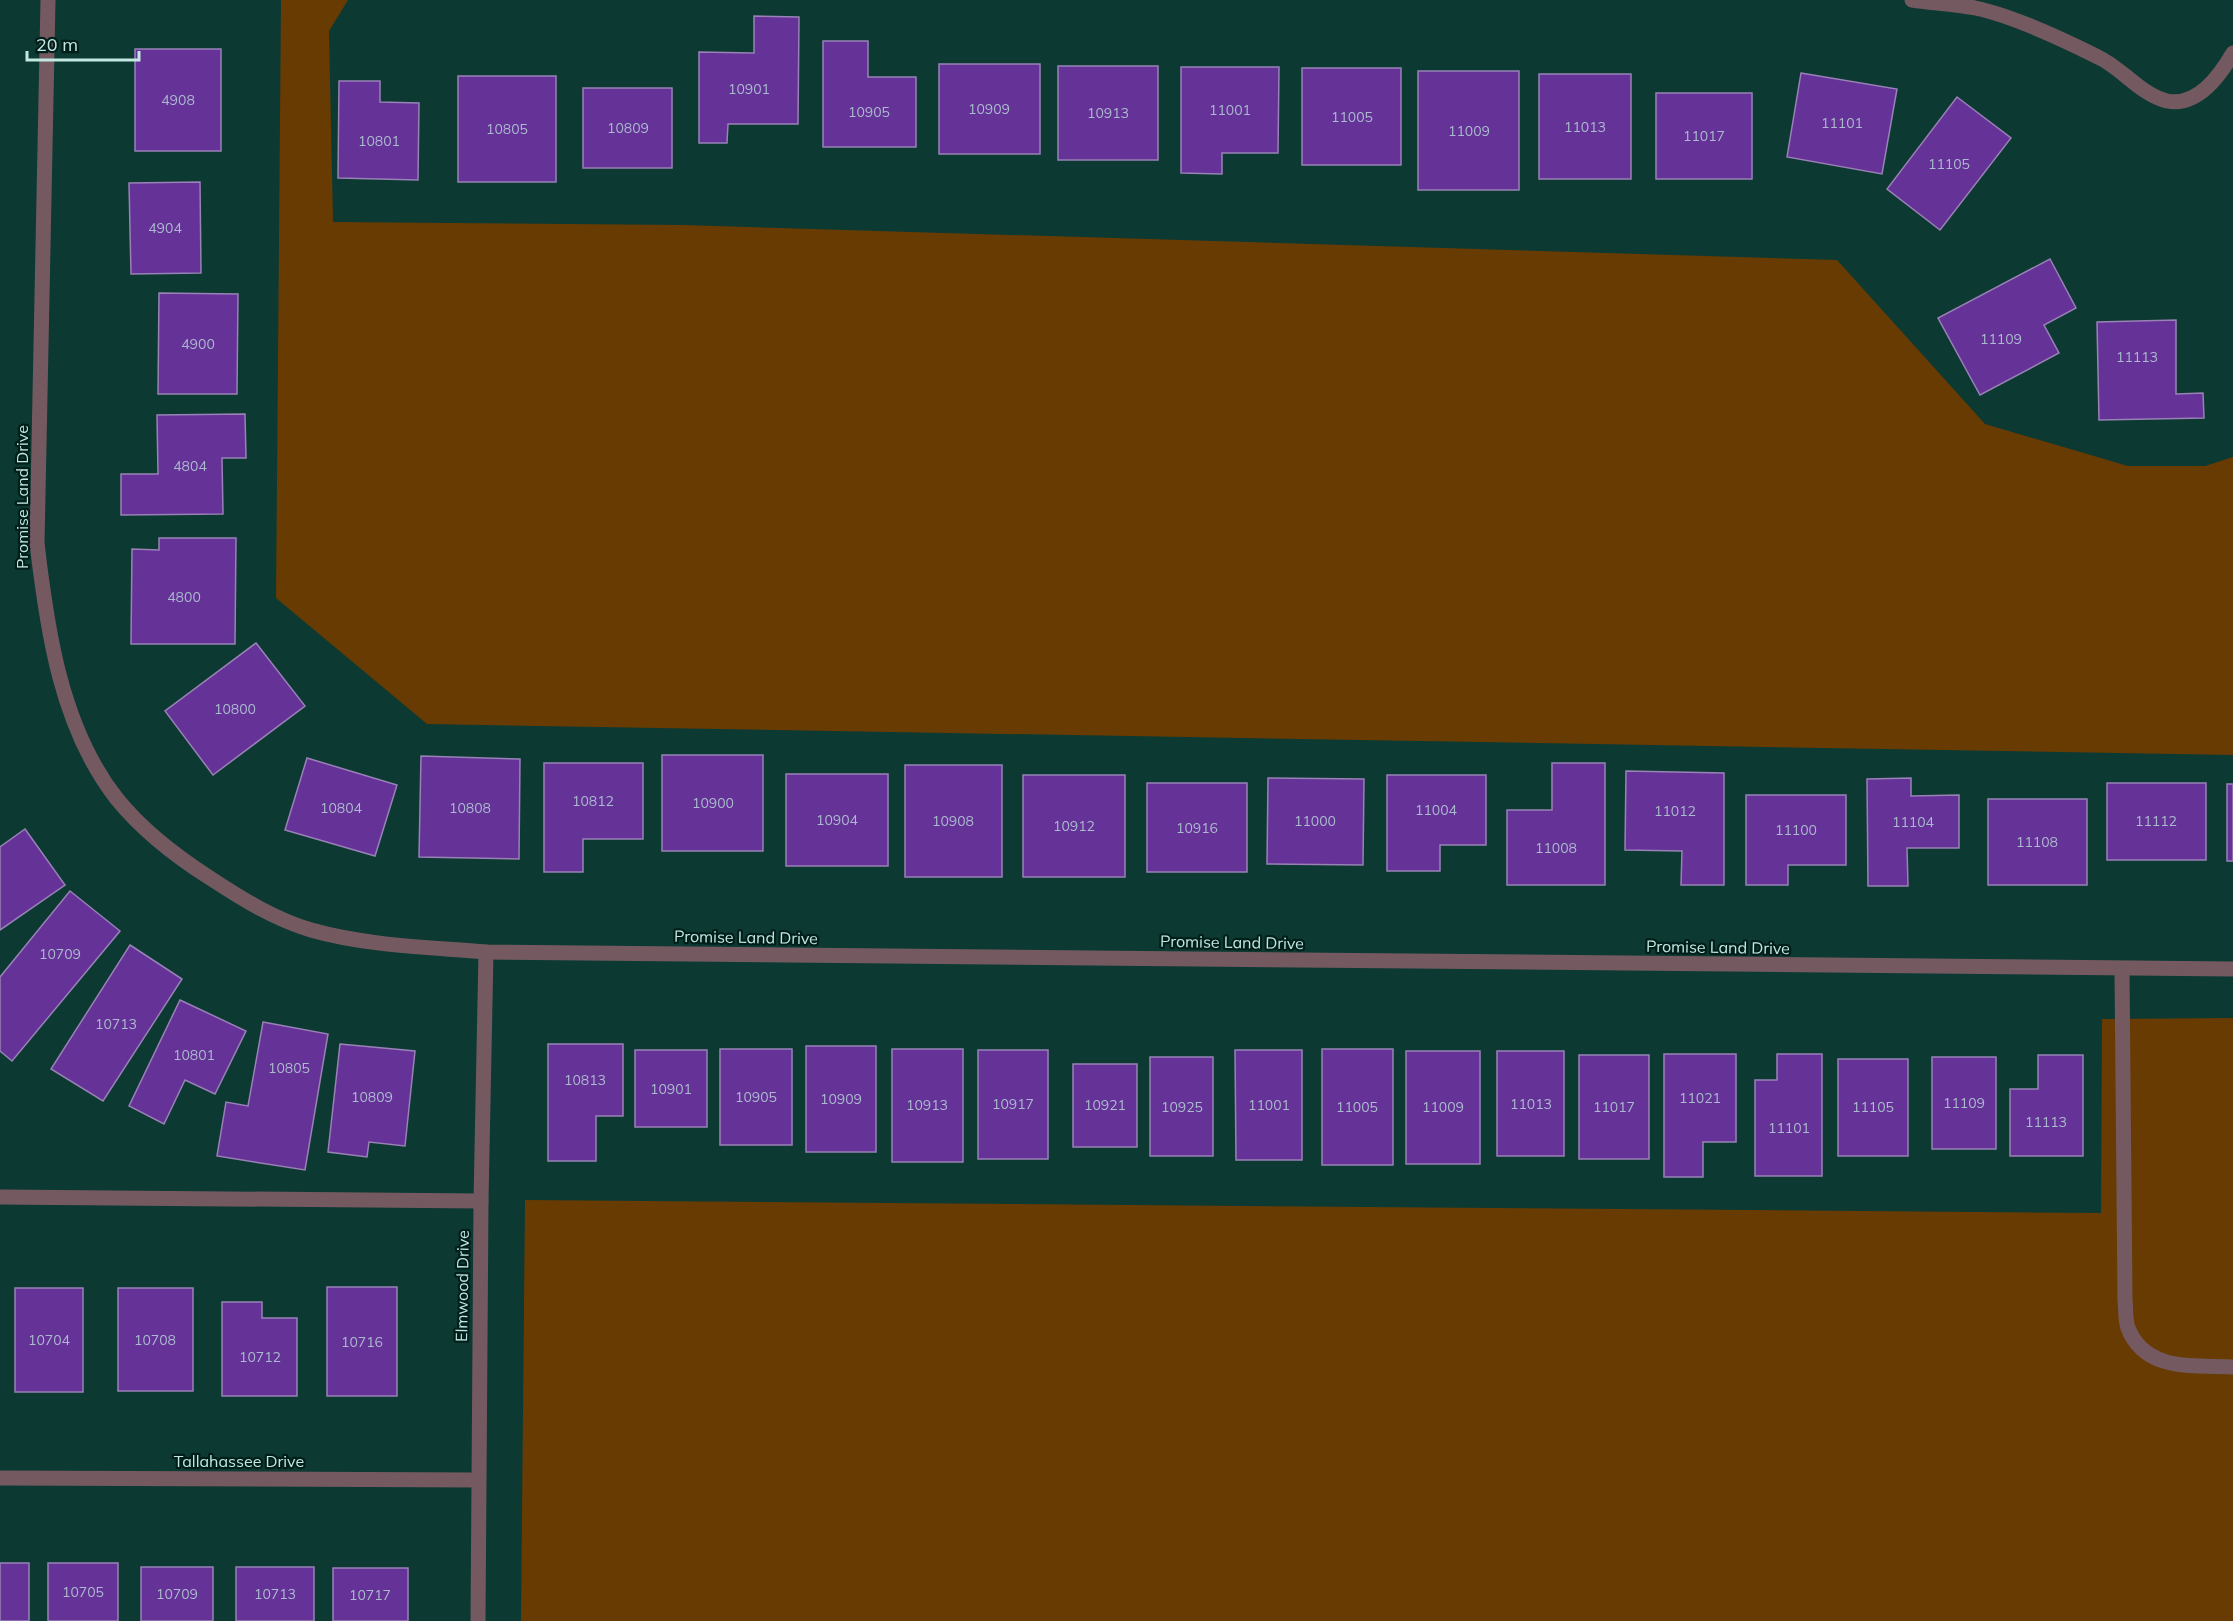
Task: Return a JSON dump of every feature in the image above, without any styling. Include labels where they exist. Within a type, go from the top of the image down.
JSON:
[{"type":"street","name":"Promise Land Drive","points":[[48,0],[37,543],[45,610],[53,652],[75,720],[96,766],[118,799],[179,858],[238,897],[281,919],[312,930],[376,944],[486,952],[2122,970],[2233,969]]},
{"type":"street","points":[[1912,0],[1980,4],[2102,58],[2151,94],[2169,101],[2197,96],[2219,77],[2233,53]]},
{"type":"street","name":"Elmwood Drive","points":[[478,1621],[481,1201],[486,952]]},
{"type":"street","points":[[2122,970],[2125,1300],[2128,1327],[2146,1354],[2168,1365],[2233,1367]]},
{"type":"street","points":[[0,1197],[481,1201]]},
{"type":"street","name":"Tallahassee Drive","points":[[0,1478],[478,1480]]},
{"type":"shaded area","points":[[281,0],[348,0],[329,31],[333,222],[683,225],[1837,260],[1985,424],[2128,466],[2205,466],[2233,457],[2233,755],[427,724],[276,598]]},
{"type":"shaded area","points":[[2233,1018],[2233,1621],[521,1621],[525,1200],[2101,1213],[2102,1019]]},
{"type":"building","points":[[754,16],[799,17],[798,124],[728,124],[727,143],[699,143],[699,52],[754,53]]},
{"type":"building","points":[[823,41],[868,41],[868,77],[916,77],[916,147],[823,147]]},
{"type":"building","points":[[135,49],[221,49],[221,151],[135,151]]},
{"type":"building","points":[[939,64],[1040,64],[1040,154],[939,154]]},
{"type":"building","points":[[1058,66],[1158,66],[1158,160],[1058,160]]},
{"type":"building","points":[[1181,67],[1279,67],[1278,153],[1222,153],[1222,174],[1181,173]]},
{"type":"building","points":[[1302,68],[1401,68],[1401,165],[1302,165]]},
{"type":"building","points":[[1418,71],[1519,71],[1519,190],[1418,190]]},
{"type":"building","points":[[1801,73],[1897,89],[1882,174],[1787,157]]},
{"type":"building","points":[[1539,74],[1631,74],[1631,179],[1539,179]]},
{"type":"building","points":[[458,76],[556,76],[556,182],[458,182]]},
{"type":"building","points":[[339,81],[380,81],[380,102],[419,103],[418,180],[338,178]]},
{"type":"building","points":[[583,88],[672,88],[672,168],[583,168]]},
{"type":"building","points":[[1656,93],[1752,93],[1752,179],[1656,179]]},
{"type":"building","points":[[1957,97],[2011,138],[1940,230],[1887,189]]},
{"type":"building","points":[[200,182],[201,273],[131,274],[129,183]]},
{"type":"building","points":[[2050,259],[2076,308],[2044,325],[2059,353],[1980,395],[1938,318]]},
{"type":"building","points":[[159,293],[238,294],[237,394],[158,394]]},
{"type":"building","points":[[2176,320],[2176,394],[2203,393],[2204,418],[2099,420],[2097,322]]},
{"type":"building","points":[[245,414],[246,458],[222,458],[223,514],[121,515],[121,474],[158,474],[157,415]]},
{"type":"building","points":[[159,538],[236,538],[235,644],[131,644],[132,549],[159,550]]},
{"type":"building","points":[[256,643],[305,706],[213,775],[165,711]]},
{"type":"building","points":[[662,755],[763,755],[763,851],[662,851]]},
{"type":"building","points":[[421,756],[520,759],[519,859],[419,857]]},
{"type":"building","points":[[307,758],[397,785],[375,856],[285,830]]},
{"type":"building","points":[[544,763],[643,763],[643,839],[583,839],[583,872],[544,872]]},
{"type":"building","points":[[1552,763],[1605,763],[1605,885],[1507,885],[1507,810],[1552,810]]},
{"type":"building","points":[[905,765],[1002,765],[1002,877],[905,877]]},
{"type":"building","points":[[1626,771],[1724,773],[1724,885],[1681,885],[1682,851],[1625,850]]},
{"type":"building","points":[[786,774],[888,774],[888,866],[786,866]]},
{"type":"building","points":[[1023,775],[1125,775],[1125,877],[1023,877]]},
{"type":"building","points":[[1387,775],[1486,775],[1486,845],[1440,845],[1440,871],[1387,871]]},
{"type":"building","points":[[1268,778],[1364,779],[1363,865],[1267,864]]},
{"type":"building","points":[[1911,778],[1911,796],[1959,795],[1959,848],[1907,848],[1908,886],[1868,886],[1867,779]]},
{"type":"building","points":[[1147,783],[1247,783],[1247,872],[1147,872]]},
{"type":"building","points":[[2107,783],[2206,783],[2206,860],[2107,860]]},
{"type":"building","points":[[2227,784],[2233,784],[2233,861],[2227,861]]},
{"type":"building","points":[[1746,795],[1846,795],[1846,865],[1788,865],[1788,885],[1746,885]]},
{"type":"building","points":[[1988,799],[2087,799],[2087,885],[1988,885]]},
{"type":"building","points":[[25,829],[65,885],[0,930],[0,847]]},
{"type":"building","points":[[70,891],[120,931],[12,1061],[0,1051],[0,977]]},
{"type":"building","points":[[130,945],[182,979],[103,1101],[51,1069]]},
{"type":"building","points":[[180,1000],[246,1031],[215,1094],[185,1080],[164,1124],[129,1106]]},
{"type":"building","points":[[263,1022],[328,1034],[305,1170],[217,1156],[226,1102],[248,1106]]},
{"type":"building","points":[[340,1044],[415,1051],[405,1146],[369,1142],[367,1157],[328,1152]]},
{"type":"building","points":[[548,1044],[623,1044],[623,1116],[596,1116],[596,1161],[548,1161]]},
{"type":"building","points":[[806,1046],[876,1046],[876,1152],[806,1152]]},
{"type":"building","points":[[720,1049],[792,1049],[792,1145],[720,1145]]},
{"type":"building","points":[[892,1049],[963,1049],[963,1162],[892,1162]]},
{"type":"building","points":[[1322,1049],[1393,1049],[1393,1165],[1322,1165]]},
{"type":"building","points":[[635,1050],[707,1050],[707,1127],[635,1127]]},
{"type":"building","points":[[978,1050],[1048,1050],[1048,1159],[978,1159]]},
{"type":"building","points":[[1235,1050],[1302,1050],[1302,1160],[1236,1160]]},
{"type":"building","points":[[1406,1051],[1480,1051],[1480,1164],[1406,1164]]},
{"type":"building","points":[[1497,1051],[1564,1051],[1564,1156],[1497,1156]]},
{"type":"building","points":[[1664,1054],[1736,1054],[1736,1142],[1703,1142],[1703,1177],[1664,1177]]},
{"type":"building","points":[[1777,1054],[1822,1054],[1822,1176],[1755,1176],[1755,1080],[1777,1080]]},
{"type":"building","points":[[1579,1055],[1649,1055],[1649,1159],[1579,1159]]},
{"type":"building","points":[[2038,1055],[2083,1055],[2083,1156],[2010,1156],[2010,1089],[2038,1089]]},
{"type":"building","points":[[1150,1057],[1213,1057],[1213,1156],[1150,1156]]},
{"type":"building","points":[[1932,1057],[1996,1057],[1996,1149],[1932,1149]]},
{"type":"building","points":[[1838,1059],[1908,1059],[1908,1156],[1838,1156]]},
{"type":"building","points":[[1073,1064],[1137,1064],[1137,1147],[1073,1147]]},
{"type":"building","points":[[327,1287],[397,1287],[397,1396],[327,1396]]},
{"type":"building","points":[[15,1288],[83,1288],[83,1392],[15,1392]]},
{"type":"building","points":[[118,1288],[193,1288],[193,1391],[118,1391]]},
{"type":"building","points":[[222,1302],[262,1302],[262,1318],[297,1318],[297,1396],[222,1396]]},
{"type":"building","points":[[0,1563],[29,1563],[29,1621],[0,1621]]},
{"type":"building","points":[[48,1563],[118,1563],[118,1621],[48,1621]]},
{"type":"building","points":[[141,1567],[213,1567],[213,1621],[141,1621]]},
{"type":"building","points":[[236,1567],[314,1567],[314,1621],[236,1621]]},
{"type":"building","points":[[333,1568],[408,1568],[408,1621],[333,1621]]}]
